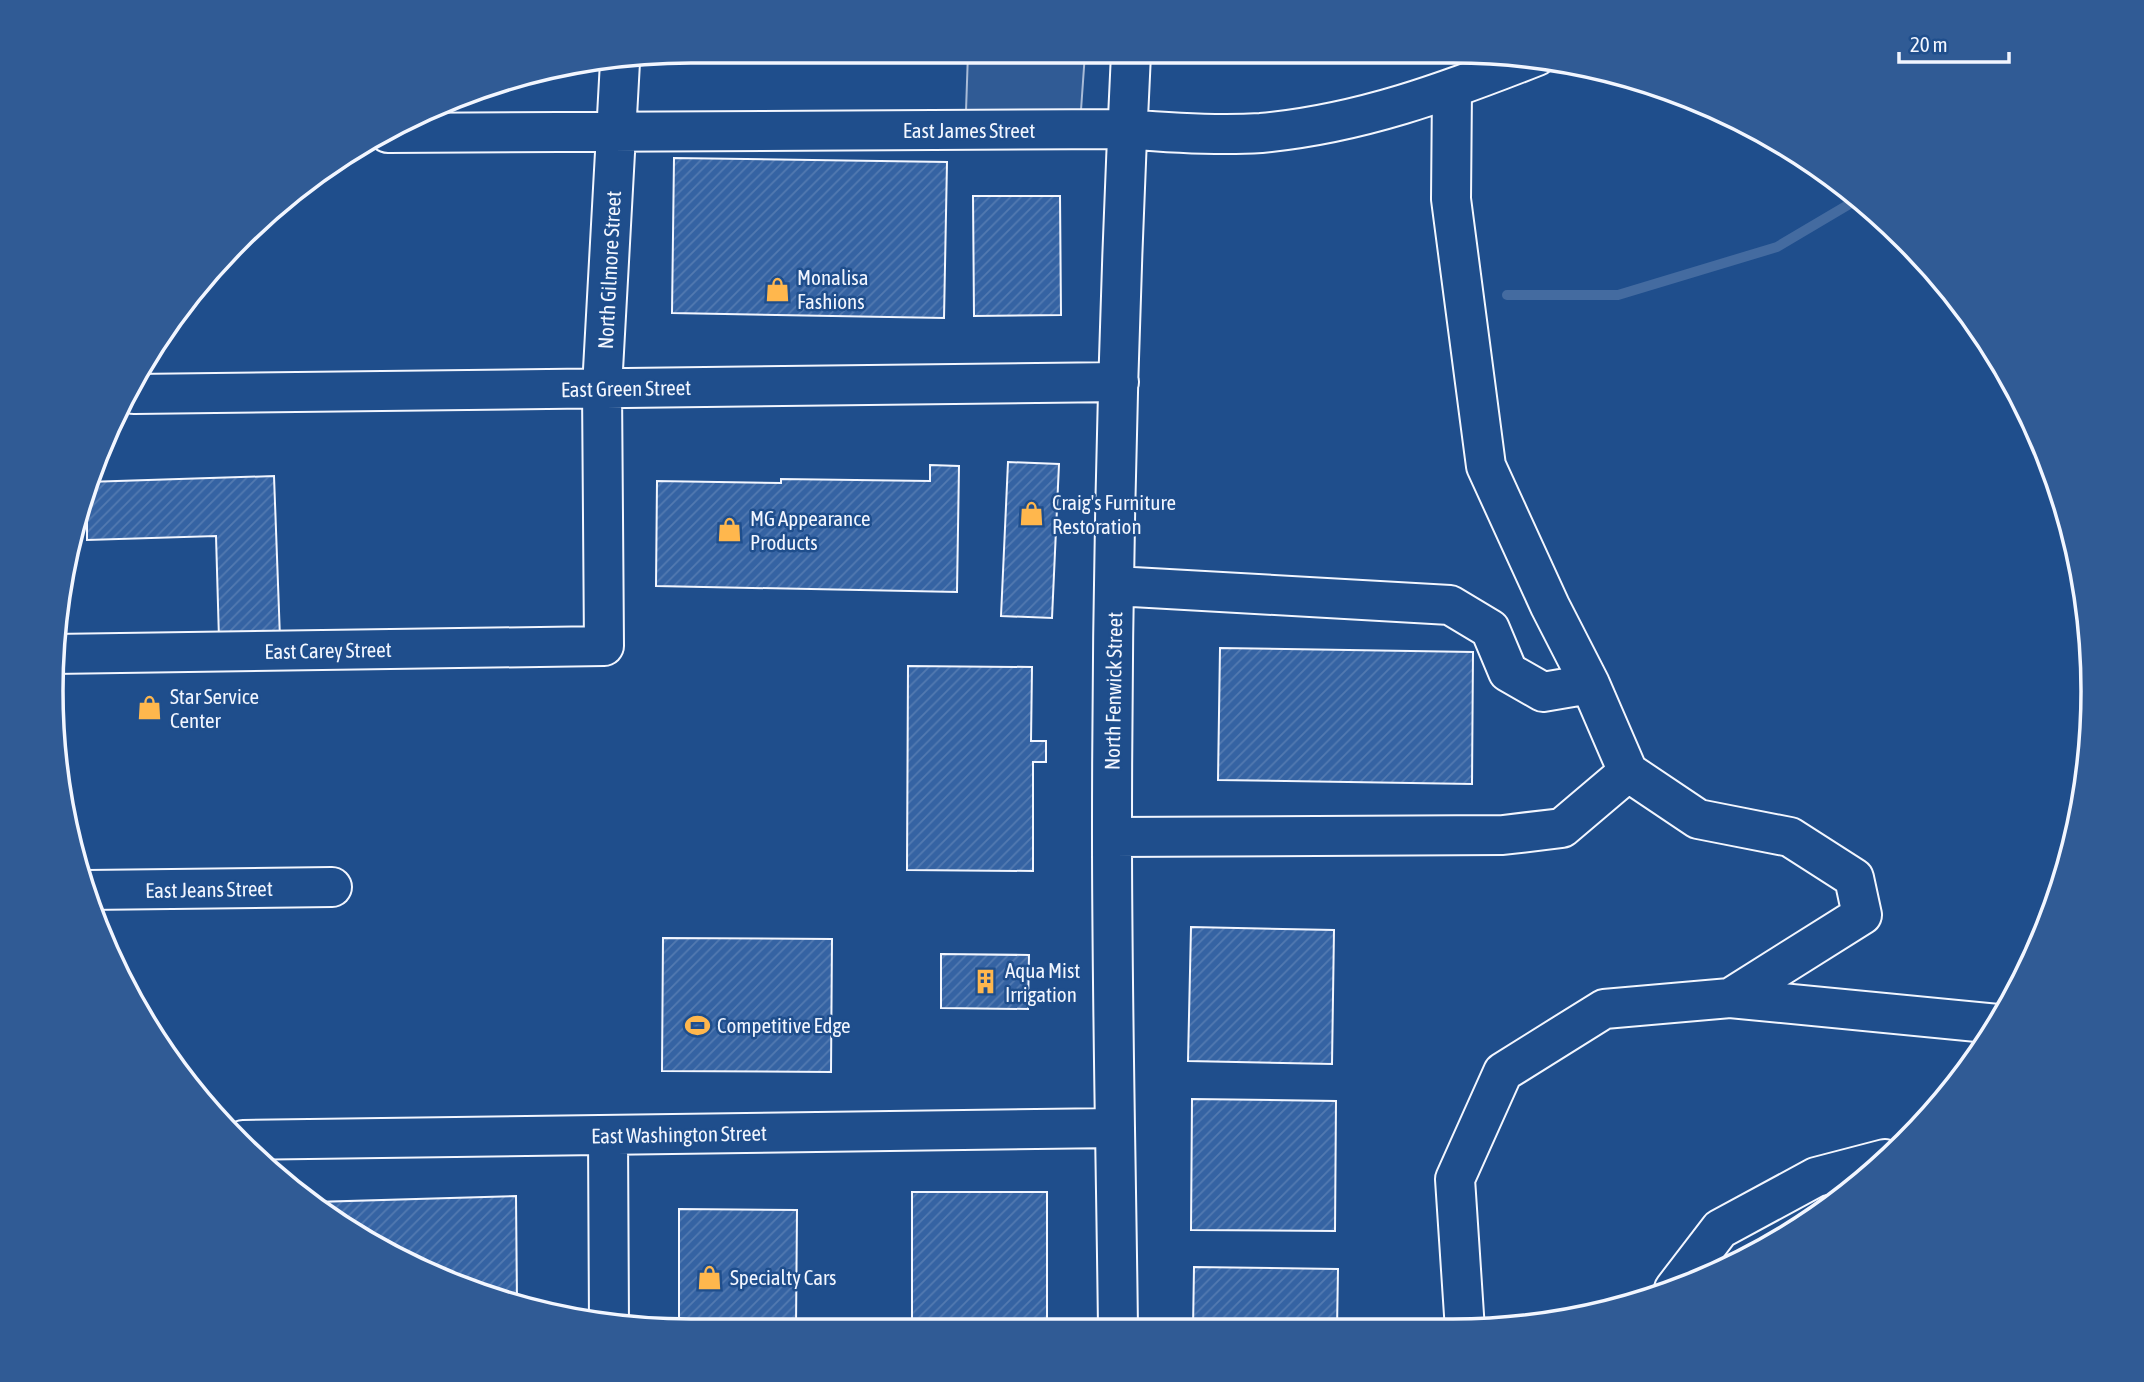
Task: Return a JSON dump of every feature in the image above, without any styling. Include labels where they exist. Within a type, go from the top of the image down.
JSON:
[{"type":"street","name":"North Fenwick Street","points":[[1118,1319],[1112,837],[1119,382],[1131,63]]},
{"type":"street","name":"East James Street","points":[[404,133],[1127,129],[1194,134],[1273,131],[1325,125],[1390,110],[1512,66]]},
{"type":"street","name":"North Gilmore Street","points":[[604,646],[602,388],[620,67]]},
{"type":"street","points":[[1452,89],[1451,199],[1486,466],[1549,606],[1590,684],[1628,772],[1698,819],[1790,837],[1854,878],[1862,915],[1730,998]]},
{"type":"street","name":"East Green Street","points":[[138,394],[1119,382]]},
{"type":"street","points":[[1115,586],[1450,606],[1490,629],[1508,672],[1543,692],[1590,684]]},
{"type":"street","name":"East Carey Street","points":[[64,654],[604,646]]},
{"type":"street","points":[[1112,837],[1503,835],[1562,828],[1628,772]]},
{"type":"street","name":"East Jeans Street","points":[[95,891],[332,887]]},
{"type":"street","points":[[1464,1319],[1455,1179],[1503,1072],[1604,1009],[1730,998],[1986,1023]]},
{"type":"street","name":"East Washington Street","points":[[252,1140],[1115,1128]]},
{"type":"street","points":[[608,1135],[609,1314]]},
{"type":"street","points":[[1686,1274],[1720,1229],[1816,1177],[1866,1164]]},
{"type":"shaded area","points":[[968,63],[1084,63],[1081,110],[966,111]]},
{"type":"building","points":[[674,158],[947,162],[944,318],[672,313]]},
{"type":"building","points":[[973,196],[1060,196],[1061,315],[974,316]]},
{"type":"building","points":[[1008,462],[1059,464],[1052,618],[1001,616]]},
{"type":"building","points":[[930,465],[959,466],[957,592],[656,586],[657,481],[930,481]]},
{"type":"building","points":[[274,476],[280,638],[219,639],[216,536],[87,540],[87,518],[99,482]]},
{"type":"building","points":[[1220,648],[1473,652],[1472,784],[1218,780]]},
{"type":"building","points":[[908,666],[1032,667],[1031,741],[1046,741],[1046,762],[1033,762],[1033,871],[907,870]]},
{"type":"building","points":[[1191,927],[1334,930],[1332,1064],[1188,1061]]},
{"type":"building","points":[[663,938],[832,939],[831,1072],[662,1071]]},
{"type":"building","name":"Aqua Mist Irrigation","points":[[941,954],[1029,955],[1028,1009],[941,1008]]},
{"type":"building","points":[[1192,1099],[1336,1101],[1335,1231],[1191,1230]]},
{"type":"building","points":[[912,1192],[1047,1192],[1047,1319],[912,1319]]},
{"type":"building","points":[[516,1196],[517,1295],[489,1286],[413,1254],[377,1235],[326,1202]]},
{"type":"building","points":[[679,1209],[797,1210],[796,1319],[679,1319]]},
{"type":"building","points":[[1194,1267],[1338,1269],[1337,1319],[1193,1319]]},
{"type":"waterway","points":[[1507,295],[1618,295],[1777,247],[1849,204]]},
{"type":"place","name":"Monalisa Fashions","points":[[777,289]]},
{"type":"place","name":"Craig's Furniture Restoration","points":[[1032,514]]},
{"type":"place","name":"MG Appearance Products","points":[[730,530]]},
{"type":"place","name":"Star Service Center","points":[[150,708]]},
{"type":"place","name":"Aqua Mist Irrigation","points":[[985,982]]},
{"type":"place","name":"Competitive Edge","points":[[697,1025]]},
{"type":"place","name":"Specialty Cars","points":[[710,1277]]}]
